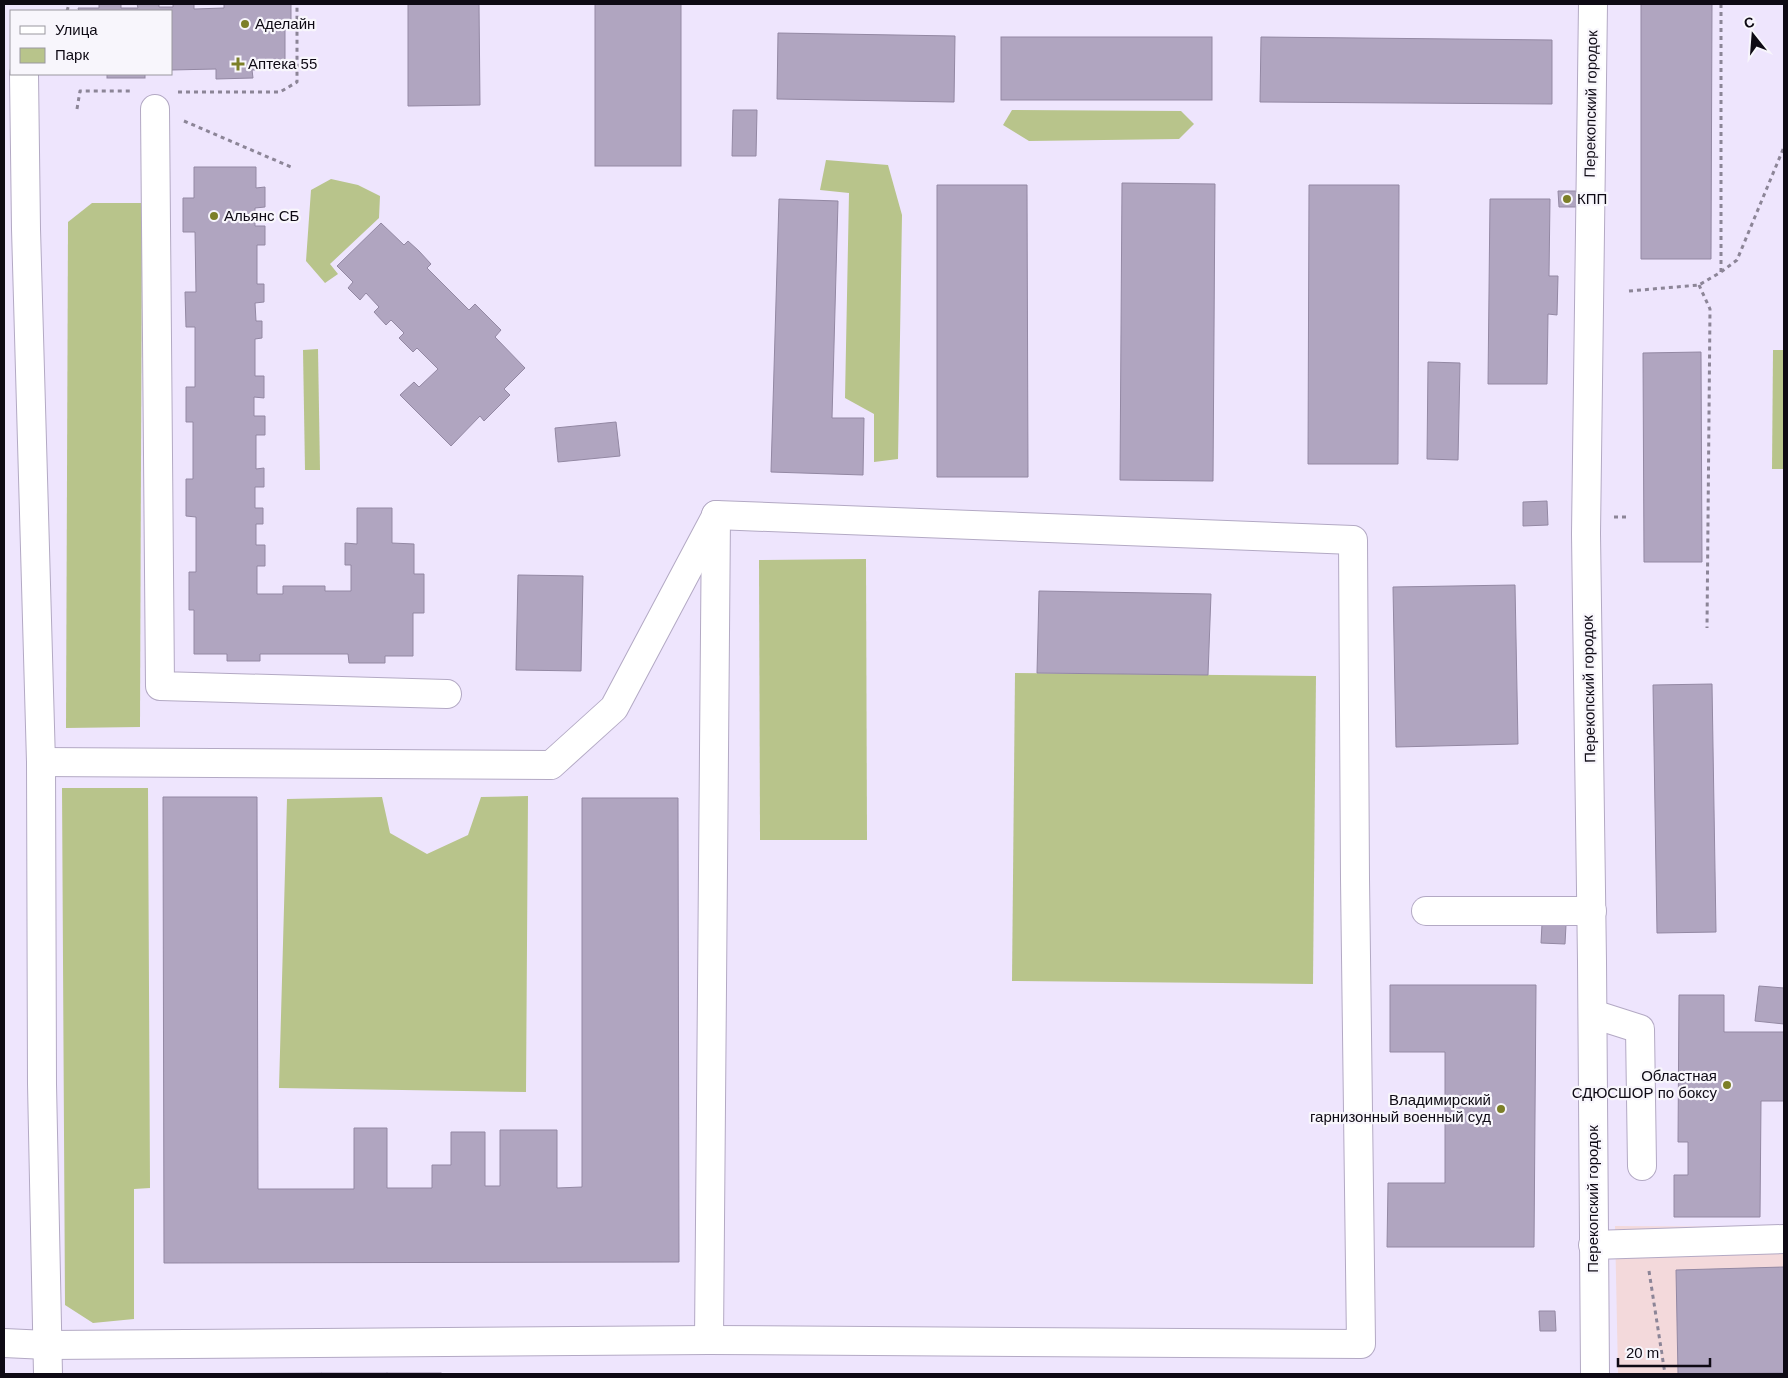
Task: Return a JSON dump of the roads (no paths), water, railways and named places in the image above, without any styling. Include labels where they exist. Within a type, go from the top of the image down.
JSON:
[{"type":"street","name":"Перекопский городок","points":[[1593,4],[1586,534],[1592,911],[1595,1374]]},
{"type":"street","points":[[24,75],[26,220],[41,762],[42,1084],[48,1374]]},
{"type":"street","points":[[147,100],[160,686],[447,694]]},
{"type":"street","points":[[41,762],[551,765],[614,708],[716,514]]},
{"type":"street","points":[[4,1343],[47,1345],[709,1340],[1361,1344],[1353,540],[716,514]]},
{"type":"street","points":[[709,1340],[716,514]]},
{"type":"street","points":[[1426,911],[1592,911]]},
{"type":"street","points":[[1593,1014],[1640,1029],[1642,1166]]},
{"type":"street","points":[[1593,1245],[1784,1239]]},
{"type":"place","name":"Аделайн","points":[[245,24]]},
{"type":"place","name":"Аптека 55","points":[[238,64]]},
{"type":"place","name":"КПП","points":[[1567,199]]},
{"type":"place","name":"Альянс СБ","points":[[214,216]]},
{"type":"place","name":"Областная СДЮСШОР по боксу","points":[[1727,1085]]},
{"type":"place","name":"Владимирский гарнизонный военный суд","points":[[1501,1109]]}]
